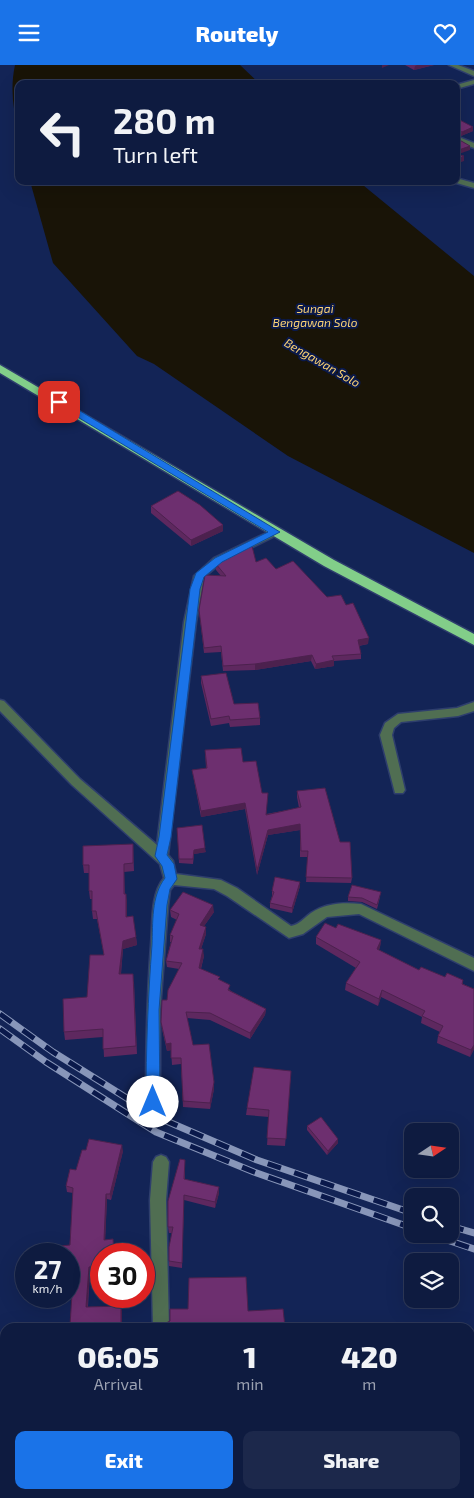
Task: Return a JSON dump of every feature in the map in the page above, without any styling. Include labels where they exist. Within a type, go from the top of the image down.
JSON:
[{"type":"highway","points":[[0,368],[329,563],[474,640]]},
{"type":"street","points":[[452,65],[474,74]]},
{"type":"street","points":[[460,86],[474,82]]},
{"type":"street","points":[[460,140],[474,146]]},
{"type":"street","points":[[460,181],[474,186]]},
{"type":"street","points":[[161,856],[165,837],[190,622],[199,576],[218,560],[275,532]]},
{"type":"street","points":[[0,705],[76,782],[168,864],[171,879],[164,888],[161,905],[153,1010],[153,1102]]},
{"type":"street","points":[[399,790],[386,735],[388,726],[398,718],[458,712],[474,706]]},
{"type":"street","points":[[171,879],[216,884],[232,892],[289,931],[299,931],[321,913],[345,908],[361,909],[474,965]]},
{"type":"street","points":[[161,1162],[158,1200],[161,1323]]},
{"type":"water","points":[[15,65],[240,65],[256,80],[15,80],[15,115],[13,82]]},
{"type":"water","name":"Sungai Bengawan Solo","points":[[31,185],[363,185],[474,276],[474,553],[288,456],[154,364],[137,356],[53,263]]},
{"type":"building","points":[[460,120],[473,127],[460,131]]},
{"type":"building","points":[[460,140],[470,146],[460,150]]},
{"type":"building","points":[[178,491],[200,505],[223,525],[191,540],[151,506]]},
{"type":"building","points":[[252,546],[256,562],[266,558],[276,569],[293,561],[327,597],[341,595],[346,605],[353,603],[369,638],[358,640],[361,654],[332,656],[334,660],[316,664],[312,655],[255,664],[223,666],[221,646],[204,648],[199,610],[205,575],[226,576],[216,564],[234,553]]},
{"type":"building","points":[[226,673],[234,704],[258,703],[260,718],[230,720],[229,716],[211,719],[201,676]]},
{"type":"building","points":[[241,748],[243,762],[256,761],[262,793],[268,793],[266,815],[301,807],[297,791],[325,788],[340,842],[350,842],[352,878],[306,877],[308,851],[301,851],[300,824],[268,830],[257,870],[245,803],[201,811],[192,770],[207,768],[205,750]]},
{"type":"building","points":[[202,825],[205,848],[194,850],[193,859],[179,859],[177,828]]},
{"type":"building","points":[[133,844],[133,863],[124,864],[124,894],[126,894],[126,917],[133,916],[136,937],[123,941],[119,974],[133,974],[136,1046],[103,1049],[103,1029],[64,1032],[63,999],[87,997],[90,955],[104,955],[96,911],[92,911],[92,891],[89,891],[89,865],[83,865],[83,846]]},
{"type":"building","points":[[275,877],[300,882],[292,908],[270,903],[274,892],[272,891]]},
{"type":"building","points":[[352,885],[381,892],[377,905],[362,898],[348,897]]},
{"type":"building","points":[[183,892],[213,905],[200,925],[206,927],[199,949],[203,949],[199,968],[220,977],[218,979],[230,985],[228,990],[266,1009],[250,1033],[210,1013],[186,1012],[193,1045],[209,1044],[214,1082],[210,1103],[183,1101],[181,1058],[171,1058],[171,1043],[166,1044],[161,1022],[162,1000],[167,1000],[168,990],[182,963],[166,961],[173,936],[170,935],[179,914],[170,910]]},
{"type":"building","points":[[325,923],[336,928],[338,924],[381,940],[377,949],[419,970],[421,967],[445,977],[447,973],[463,980],[462,984],[474,989],[474,1045],[471,1050],[438,1036],[443,1026],[422,1016],[425,1011],[382,990],[379,999],[346,983],[360,962],[316,937]]},
{"type":"building","points":[[254,1067],[291,1071],[286,1139],[267,1138],[269,1110],[247,1108]]},
{"type":"building","points":[[321,1117],[338,1139],[328,1151],[307,1126]]},
{"type":"building","points":[[89,1139],[122,1145],[110,1194],[106,1194],[104,1240],[113,1239],[113,1243],[90,1243],[86,1307],[121,1308],[121,1323],[70,1323],[71,1308],[80,1308],[80,1243],[70,1243],[73,1188],[66,1186],[70,1169],[76,1170],[82,1150],[86,1150]]},
{"type":"building","points":[[180,1159],[185,1160],[184,1179],[219,1187],[215,1202],[184,1195],[182,1263],[169,1261],[169,1247],[173,1227],[168,1227],[168,1201]]},
{"type":"building","points":[[246,1277],[248,1311],[283,1309],[285,1323],[166,1323],[170,1321],[170,1309],[188,1309],[189,1278]]},
{"type":"railway","points":[[0,1014],[53,1052],[157,1117],[257,1160],[404,1210]]},
{"type":"railway","points":[[0,1029],[46,1062],[156,1132],[254,1172],[404,1225]]},
{"type":"railway","points":[[459,1229],[474,1233]]},
{"type":"railway","points":[[456,1243],[474,1249]]},
{"type":"route","points":[[59,402],[275,532],[218,560],[199,576],[195,589],[165,837],[161,856],[168,864],[171,879],[164,888],[161,905],[153,1010],[153,1102]]},
{"type":"water label","name":"Bengawan Solo","points":[[322,363]]}]
